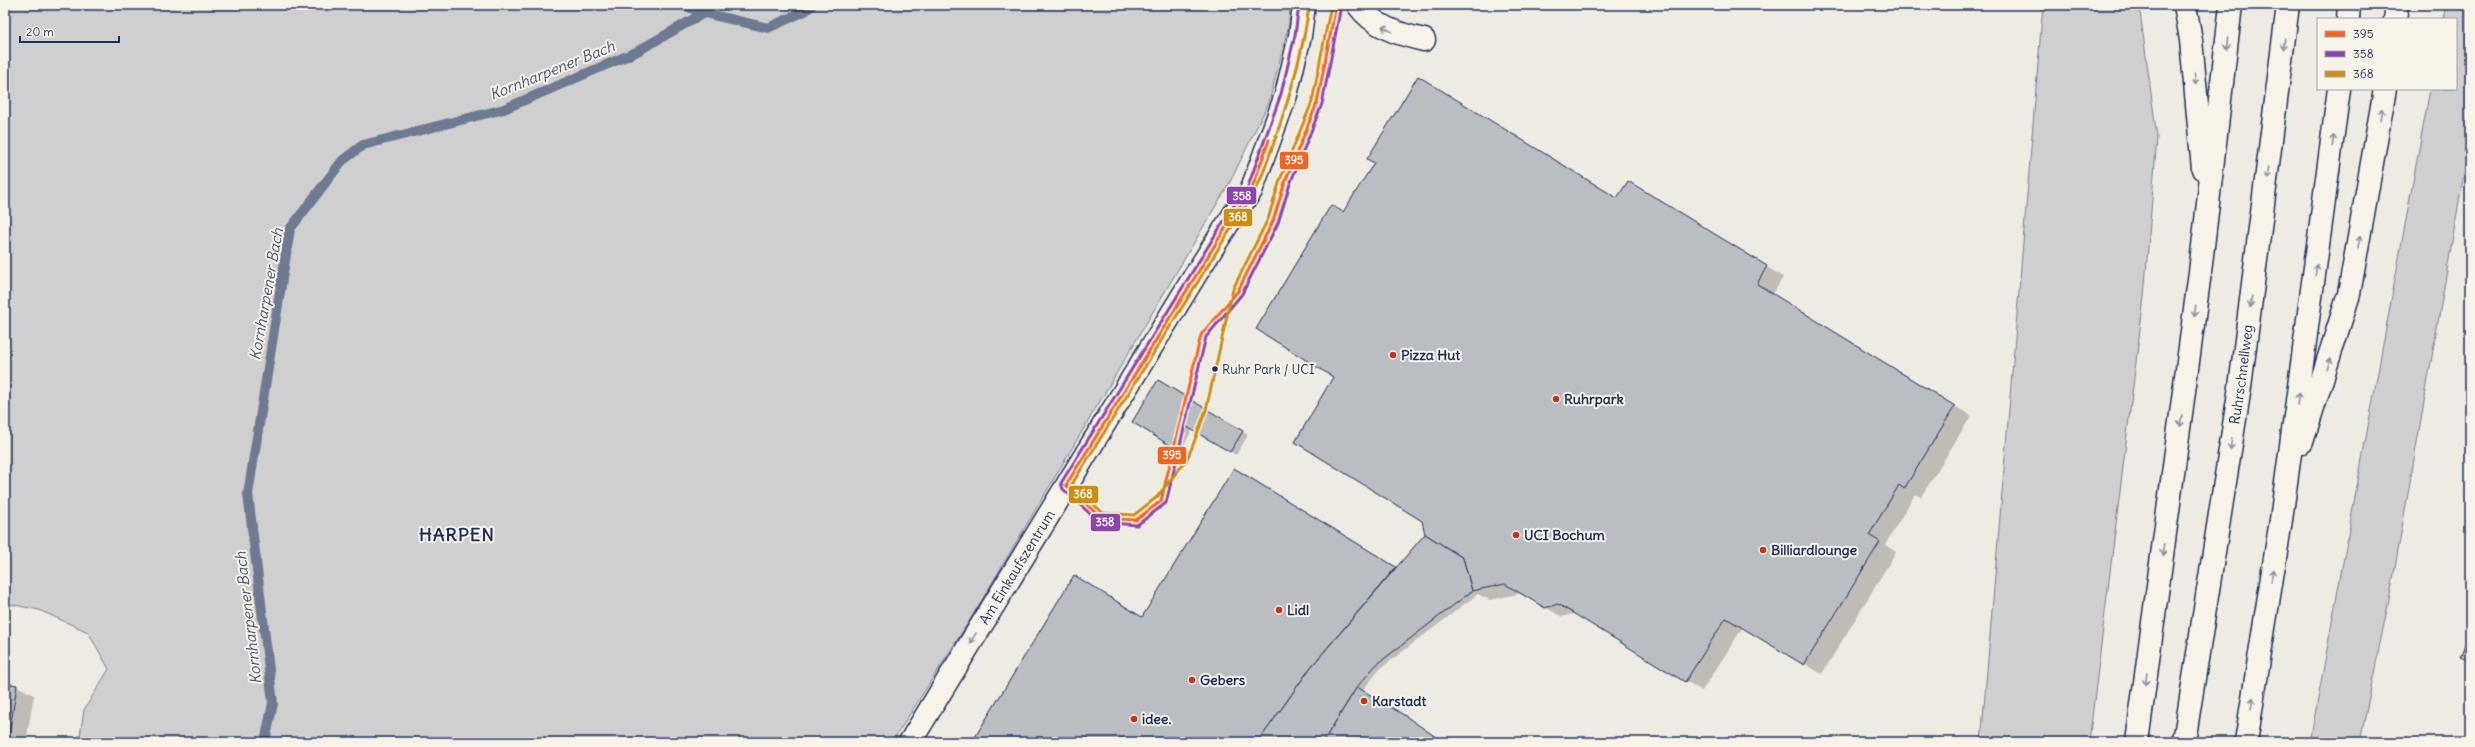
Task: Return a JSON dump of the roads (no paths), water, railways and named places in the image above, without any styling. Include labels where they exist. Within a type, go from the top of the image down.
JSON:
[{"type":"main road","name":"Am Einkaufszentrum","points":[[910,742],[1236,211],[1251,191],[1286,95],[1300,36],[1304,5]]},
{"type":"main road","points":[[1358,5],[1366,17],[1394,32],[1424,40]]},
{"type":"main road","points":[[2185,5],[2191,40],[2203,165],[2200,272]]},
{"type":"main road","points":[[2137,742],[2200,272],[2231,5]]},
{"type":"main road","name":"Ruhrschnellweg","points":[[2184,742],[2240,387],[2288,5]]},
{"type":"main road","points":[[2348,18],[2349,5]]},
{"type":"main road","points":[[2395,18],[2397,5]]},
{"type":"main road","points":[[2246,742],[2281,520],[2339,90]]},
{"type":"main road","points":[[2281,520],[2291,475],[2349,294],[2385,90]]},
{"type":"waterway","points":[[683,5],[704,13],[768,28],[805,11],[812,5]]},
{"type":"waterway","name":"Kornharpener Bach","points":[[265,742],[273,703],[248,494],[290,229],[342,161],[363,145],[504,109],[636,52],[704,13]]},
{"type":"place","name":"Pizza Hut","points":[[1393,355]]},
{"type":"place","name":"Ruhr Park / UCI","points":[[1215,369]]},
{"type":"place","name":"Ruhrpark","points":[[1556,399]]},
{"type":"place","name":"UCI Bochum","points":[[1516,535]]},
{"type":"place","name":"Billiardlounge","points":[[1763,550]]},
{"type":"place","name":"Lidl","points":[[1279,610]]},
{"type":"place","name":"Gebers","points":[[1192,680]]},
{"type":"place","name":"Karstadt","points":[[1364,701]]},
{"type":"place","name":"idee.","points":[[1134,719]]},
{"type":"district","name":"HARPEN","points":[[457,534]]}]
